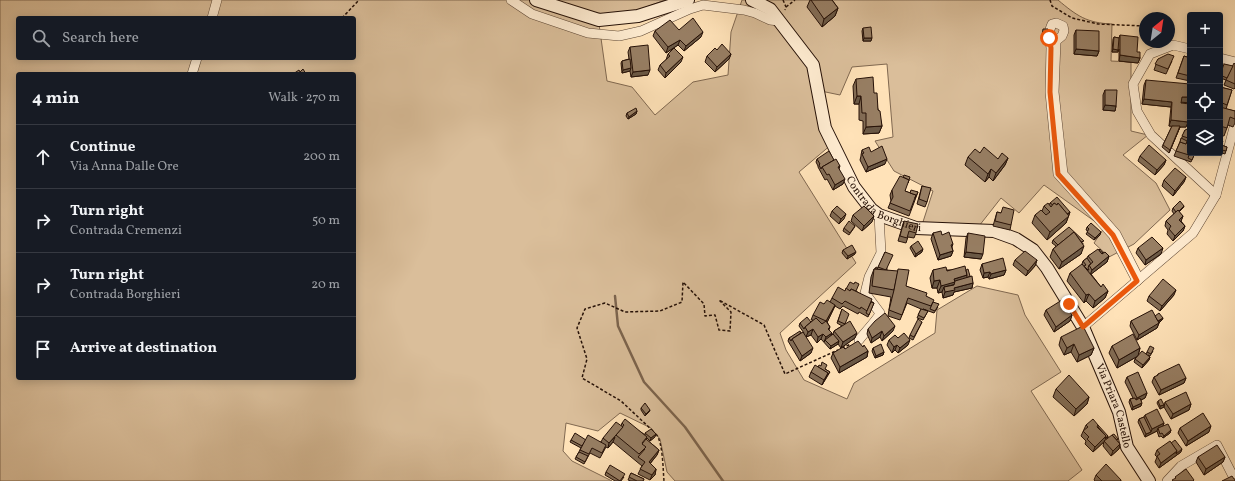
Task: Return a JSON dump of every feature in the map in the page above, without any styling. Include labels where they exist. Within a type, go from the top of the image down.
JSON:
[{"type":"street","points":[[213,16],[217,0]]},
{"type":"street","points":[[511,0],[532,14],[588,33],[619,36],[641,31],[690,9],[703,5],[744,10],[779,22]]},
{"type":"street","points":[[536,0],[599,20],[638,16],[688,0]]},
{"type":"street","name":"Contrada Borghieri","points":[[752,0],[770,9],[813,65],[825,128],[854,187],[871,209],[879,215],[916,228],[994,231],[1016,239],[1033,250],[1047,268],[1083,327]]},
{"type":"street","points":[[1056,23],[1063,26],[1064,31],[1062,36],[1056,41],[1054,92],[1063,174],[1116,234],[1138,280],[1113,235],[1058,174],[1050,92],[1051,48],[1049,32],[1052,24],[1056,23]]},
{"type":"street","points":[[1187,48],[1173,45],[1150,54],[1133,84],[1137,111],[1151,135],[1216,194]]},
{"type":"street","points":[[1223,59],[1235,62]]},
{"type":"street","points":[[193,72],[196,60]]},
{"type":"street","points":[[1083,327],[1193,233],[1216,194],[1235,124]]},
{"type":"street","points":[[859,340],[871,324],[878,318],[880,312],[865,293],[869,277],[881,253],[879,215]]},
{"type":"street","name":"Via Priara Castello","points":[[1083,327],[1119,412],[1126,448],[1149,481]]},
{"type":"street","points":[[1166,481],[1181,466],[1217,445],[1235,480]]},
{"type":"path","points":[[344,16],[359,0]]},
{"type":"path","points":[[786,7],[795,0]]},
{"type":"path","points":[[1050,0],[1052,6],[1072,18],[1098,24],[1139,26]]},
{"type":"path","points":[[664,481],[658,437],[651,428],[621,401],[582,378],[587,359],[577,328],[585,309],[605,303],[624,312],[660,311],[682,302],[683,282],[704,304],[705,316],[715,315],[719,330],[730,331],[731,312],[719,300],[764,325],[785,374],[859,340]]},
{"type":"shaded area","points":[[0,0],[665,0],[633,12],[598,17],[607,81],[632,87],[655,115],[693,82],[728,75],[731,32],[742,0],[1058,0],[1083,18],[1096,22],[1112,24],[1111,61],[1131,62],[1131,131],[1148,135],[1123,155],[1156,183],[1170,210],[1134,244],[1109,257],[1094,243],[1104,228],[1044,185],[1019,213],[1001,198],[979,226],[921,228],[933,191],[894,171],[875,141],[893,137],[887,64],[852,67],[840,95],[816,90],[832,144],[799,172],[856,263],[780,333],[786,350],[804,380],[847,399],[854,383],[935,333],[937,310],[977,286],[1018,295],[1025,315],[1061,372],[1031,391],[1082,470],[1068,481],[675,481],[667,472],[660,439],[651,428],[620,413],[598,431],[566,423],[563,451],[572,461],[612,481],[0,481]]},
{"type":"building","points":[[811,0],[832,0],[838,8],[824,19]]},
{"type":"building","points":[[693,18],[703,32],[686,46],[680,40],[668,47],[655,31],[670,20],[679,30]]},
{"type":"building","points":[[871,27],[872,38],[864,38],[863,28]]},
{"type":"building","points":[[1043,29],[1048,29],[1048,35],[1042,35]]},
{"type":"building","points":[[1076,30],[1099,31],[1099,51],[1076,49]]},
{"type":"building","points":[[1120,35],[1138,37],[1137,52],[1140,52],[1140,58],[1120,55]]},
{"type":"building","points":[[1114,37],[1119,38],[1118,50],[1113,49]]},
{"type":"building","points":[[722,44],[731,54],[717,67],[707,56],[715,48],[717,50]]},
{"type":"building","points":[[648,45],[650,70],[633,72],[630,47]]},
{"type":"building","points":[[674,48],[683,57],[666,73],[660,65],[670,56],[668,54]]},
{"type":"building","points":[[1168,54],[1174,56],[1168,69],[1155,64],[1158,59]]},
{"type":"building","points":[[1184,56],[1187,57],[1187,75],[1178,73]]},
{"type":"building","points":[[630,59],[631,68],[623,70],[622,61]]},
{"type":"building","points":[[1234,63],[1235,64],[1235,84],[1226,80]]},
{"type":"building","points":[[1224,64],[1233,66],[1227,78],[1223,76]]},
{"type":"building","points":[[873,77],[874,93],[877,93],[878,110],[880,111],[882,126],[866,127],[866,113],[862,113],[861,96],[857,96],[856,79]]},
{"type":"building","points":[[1146,80],[1187,84],[1187,97],[1182,97],[1181,103],[1187,104],[1187,122],[1171,120],[1172,102],[1144,99]]},
{"type":"building","points":[[1223,88],[1232,90],[1227,105],[1223,103]]},
{"type":"building","points":[[1105,90],[1117,90],[1116,106],[1105,105]]},
{"type":"building","points":[[636,108],[637,111],[629,117],[627,113]]},
{"type":"building","points":[[1223,108],[1235,111],[1235,119],[1230,117],[1227,128],[1223,127]]},
{"type":"building","points":[[1172,126],[1180,126],[1170,150],[1163,145]]},
{"type":"building","points":[[1187,129],[1187,138],[1182,136]]},
{"type":"building","points":[[1181,138],[1187,141],[1186,144],[1180,142]]},
{"type":"building","points":[[1187,141],[1187,154],[1176,151],[1180,142],[1186,144]]},
{"type":"building","points":[[1149,145],[1166,160],[1157,170],[1140,156]]},
{"type":"building","points":[[882,146],[887,159],[868,167],[862,154],[864,153],[862,150],[869,147],[871,152]]},
{"type":"building","points":[[1223,146],[1227,147],[1226,151],[1223,150]]},
{"type":"building","points":[[984,147],[998,159],[1002,153],[1008,158],[996,173],[991,169],[988,174],[968,157],[975,149],[980,153]]},
{"type":"building","points":[[829,151],[834,160],[821,169],[817,159]]},
{"type":"building","points":[[1189,156],[1194,156],[1192,160],[1188,158]]},
{"type":"building","points":[[836,159],[840,166],[838,167],[845,179],[835,185],[829,174],[827,175],[822,167]]},
{"type":"building","points":[[1175,168],[1186,177],[1175,191],[1164,180]]},
{"type":"building","points":[[904,175],[910,177],[909,180],[903,177]]},
{"type":"building","points":[[900,176],[909,180],[905,191],[916,195],[910,211],[890,203],[893,197],[892,190]]},
{"type":"building","points":[[922,186],[931,188],[927,202],[919,199]]},
{"type":"building","points":[[911,190],[918,192],[915,198],[916,195],[910,193]]},
{"type":"building","points":[[1057,197],[1070,212],[1067,214],[1058,203],[1057,205],[1054,203],[1053,205],[1050,203]]},
{"type":"building","points":[[1180,201],[1184,206],[1176,212],[1173,208]]},
{"type":"building","points":[[1048,203],[1051,207],[1054,203],[1057,205],[1058,203],[1069,216],[1050,232],[1035,215],[1041,210],[1046,215],[1050,212],[1044,206]]},
{"type":"building","points":[[837,206],[846,214],[841,219],[832,211]]},
{"type":"building","points":[[864,206],[874,216],[864,226],[853,215]]},
{"type":"building","points":[[1003,207],[1014,210],[1011,225],[995,221],[997,212],[1001,213]]},
{"type":"building","points":[[1178,210],[1183,216],[1179,220],[1185,226],[1175,236],[1169,229],[1171,226],[1166,221]]},
{"type":"building","points":[[849,221],[855,226],[850,233],[844,228]]},
{"type":"building","points":[[904,221],[918,224],[916,233],[909,231],[907,238],[900,236]]},
{"type":"building","points":[[1091,223],[1101,232],[1095,238],[1087,232],[1089,229],[1087,227]]},
{"type":"building","points":[[1069,227],[1084,241],[1081,242],[1074,232],[1058,245],[1053,240]]},
{"type":"building","points":[[941,231],[942,235],[949,232],[953,244],[951,245],[953,251],[940,255],[933,233]]},
{"type":"building","points":[[1074,232],[1084,246],[1062,262],[1053,249]]},
{"type":"building","points":[[968,233],[985,236],[983,254],[966,252]]},
{"type":"building","points":[[1152,237],[1163,248],[1146,260],[1138,248]]},
{"type":"building","points":[[918,241],[923,249],[916,254],[911,246]]},
{"type":"building","points":[[852,245],[856,252],[848,256],[843,250]]},
{"type":"building","points":[[1098,249],[1102,254],[1105,252],[1109,256],[1092,270],[1089,265],[1093,262],[1088,256]]},
{"type":"building","points":[[1025,251],[1037,260],[1028,271],[1015,260]]},
{"type":"building","points":[[885,252],[893,255],[886,270],[878,267]]},
{"type":"building","points":[[1003,258],[1006,270],[991,274],[990,272],[984,273],[982,264]]},
{"type":"building","points":[[1087,258],[1091,264],[1088,268],[1089,270],[1084,266],[1086,265],[1083,261]]},
{"type":"building","points":[[1082,264],[1101,287],[1103,284],[1108,291],[1095,301],[1089,294],[1086,295],[1070,273]]},
{"type":"building","points":[[965,266],[967,275],[954,279],[955,282],[941,286],[940,280],[934,281],[933,270],[946,267],[947,271]]},
{"type":"building","points":[[874,269],[898,271],[894,290],[872,286]]},
{"type":"building","points":[[898,269],[909,270],[906,286],[927,293],[926,296],[934,300],[931,306],[908,298],[902,315],[889,310]]},
{"type":"building","points":[[968,269],[970,276],[967,278],[966,270]]},
{"type":"building","points":[[972,276],[973,283],[945,292],[944,287],[954,285],[955,281]]},
{"type":"building","points":[[1163,279],[1176,290],[1162,306],[1149,296]]},
{"type":"building","points":[[850,282],[859,284],[856,291],[846,289]]},
{"type":"building","points":[[838,287],[845,291],[846,288],[850,291],[851,289],[872,299],[867,311],[845,301],[842,304],[832,298]]},
{"type":"building","points":[[827,300],[835,305],[826,321],[813,315],[820,302],[824,304]]},
{"type":"building","points":[[1062,300],[1072,315],[1056,327],[1046,310]]},
{"type":"building","points":[[871,302],[874,303],[869,315],[866,313]]},
{"type":"building","points":[[933,302],[939,304],[935,311],[930,309]]},
{"type":"building","points":[[842,309],[849,314],[845,324],[838,321]]},
{"type":"building","points":[[921,309],[928,311],[924,318],[918,315]]},
{"type":"building","points":[[1152,310],[1159,323],[1139,335],[1131,321]]},
{"type":"building","points":[[885,313],[895,326],[884,336],[882,331],[872,338],[868,329]]},
{"type":"building","points":[[1159,313],[1163,318],[1158,321],[1155,316]]},
{"type":"building","points":[[807,317],[811,322],[804,329],[800,323]]},
{"type":"building","points":[[816,318],[822,324],[826,321],[830,327],[828,329],[832,333],[826,337],[823,334],[818,337],[813,329],[808,332],[805,327]]},
{"type":"building","points":[[918,319],[922,322],[914,337],[910,335]]},
{"type":"building","points":[[850,321],[857,333],[843,342],[834,331]]},
{"type":"building","points":[[1083,326],[1094,348],[1079,355],[1074,344],[1067,348],[1061,337]]},
{"type":"building","points":[[800,331],[801,333],[791,341],[789,338]]},
{"type":"building","points":[[803,332],[813,348],[802,356],[792,339]]},
{"type":"building","points":[[904,333],[910,340],[900,348],[897,345],[894,347],[889,340],[895,335],[898,338]]},
{"type":"building","points":[[833,334],[839,341],[831,346],[825,340]]},
{"type":"building","points":[[1133,334],[1140,348],[1119,360],[1112,346]]},
{"type":"building","points":[[858,341],[863,347],[864,345],[868,351],[840,367],[833,353],[843,347],[845,349]]},
{"type":"building","points":[[881,344],[884,352],[876,356],[873,348]]},
{"type":"building","points":[[1150,346],[1154,348],[1151,354],[1147,352]]},
{"type":"building","points":[[1142,351],[1150,357],[1143,365],[1135,359]]},
{"type":"building","points":[[822,362],[827,365],[825,369],[830,372],[827,375],[828,373],[818,367],[819,365],[821,366]]},
{"type":"building","points":[[1179,364],[1186,378],[1161,390],[1154,377]]},
{"type":"building","points":[[815,365],[828,373],[824,380],[811,372]]},
{"type":"building","points":[[1138,372],[1147,393],[1137,398],[1127,377]]},
{"type":"building","points":[[1069,375],[1089,397],[1076,409],[1056,389]]},
{"type":"building","points":[[1186,392],[1191,404],[1173,414],[1165,402]]},
{"type":"building","points":[[1135,398],[1136,400],[1140,398],[1142,403],[1133,407],[1130,399]]},
{"type":"building","points":[[1161,399],[1164,405],[1160,406],[1158,401]]},
{"type":"building","points":[[645,403],[650,410],[646,414],[641,408]]},
{"type":"building","points":[[1157,409],[1164,423],[1152,429],[1145,415]]},
{"type":"building","points":[[1203,413],[1211,426],[1188,441],[1180,428]]},
{"type":"building","points":[[1144,417],[1151,432],[1146,434],[1139,419]]},
{"type":"building","points":[[625,419],[647,437],[642,443],[646,447],[639,454],[616,435],[624,425],[622,423]]},
{"type":"building","points":[[1093,419],[1098,425],[1097,427],[1106,436],[1095,447],[1087,439],[1089,437],[1083,431],[1088,427],[1086,425]]},
{"type":"building","points":[[616,422],[623,427],[609,443],[603,438]]},
{"type":"building","points":[[1168,424],[1171,430],[1164,436],[1162,433],[1160,434],[1158,428]]},
{"type":"building","points":[[1098,425],[1108,436],[1105,439],[1106,436]]},
{"type":"building","points":[[651,429],[656,434],[651,438],[645,433]]},
{"type":"building","points":[[575,433],[586,440],[582,446],[571,440]]},
{"type":"building","points":[[1114,434],[1118,439],[1117,440],[1112,435]]},
{"type":"building","points":[[588,435],[606,445],[602,453],[592,448],[589,454],[580,450]]},
{"type":"building","points":[[1112,435],[1120,444],[1113,451],[1104,441]]},
{"type":"building","points":[[646,439],[659,450],[649,462],[656,469],[652,475],[640,469],[645,462],[638,457],[646,447],[642,444]]},
{"type":"building","points":[[1175,440],[1182,449],[1176,454],[1177,451],[1171,443]]},
{"type":"building","points":[[1170,441],[1177,451],[1161,463],[1157,456],[1160,454],[1157,450]]},
{"type":"building","points":[[1217,445],[1225,457],[1206,469],[1198,457]]},
{"type":"building","points":[[579,452],[588,456],[585,462],[576,457]]},
{"type":"building","points":[[1106,464],[1121,480],[1120,481],[1102,481],[1096,475]]},
{"type":"building","points":[[610,465],[625,474],[620,481],[606,472]]},
{"type":"building","points":[[1186,469],[1194,480],[1193,481],[1172,480],[1176,478],[1175,477]]},
{"type":"building","points":[[631,473],[644,479],[643,481],[637,481],[629,477]]},
{"type":"building","points":[[1232,476],[1235,481],[1222,481]]},
{"type":"waterway","points":[[615,296],[618,326],[644,382],[685,427],[723,481]]},
{"type":"route","points":[[1049,38],[1051,48],[1050,92],[1058,174],[1113,235],[1137,281],[1083,327],[1069,304]]}]
